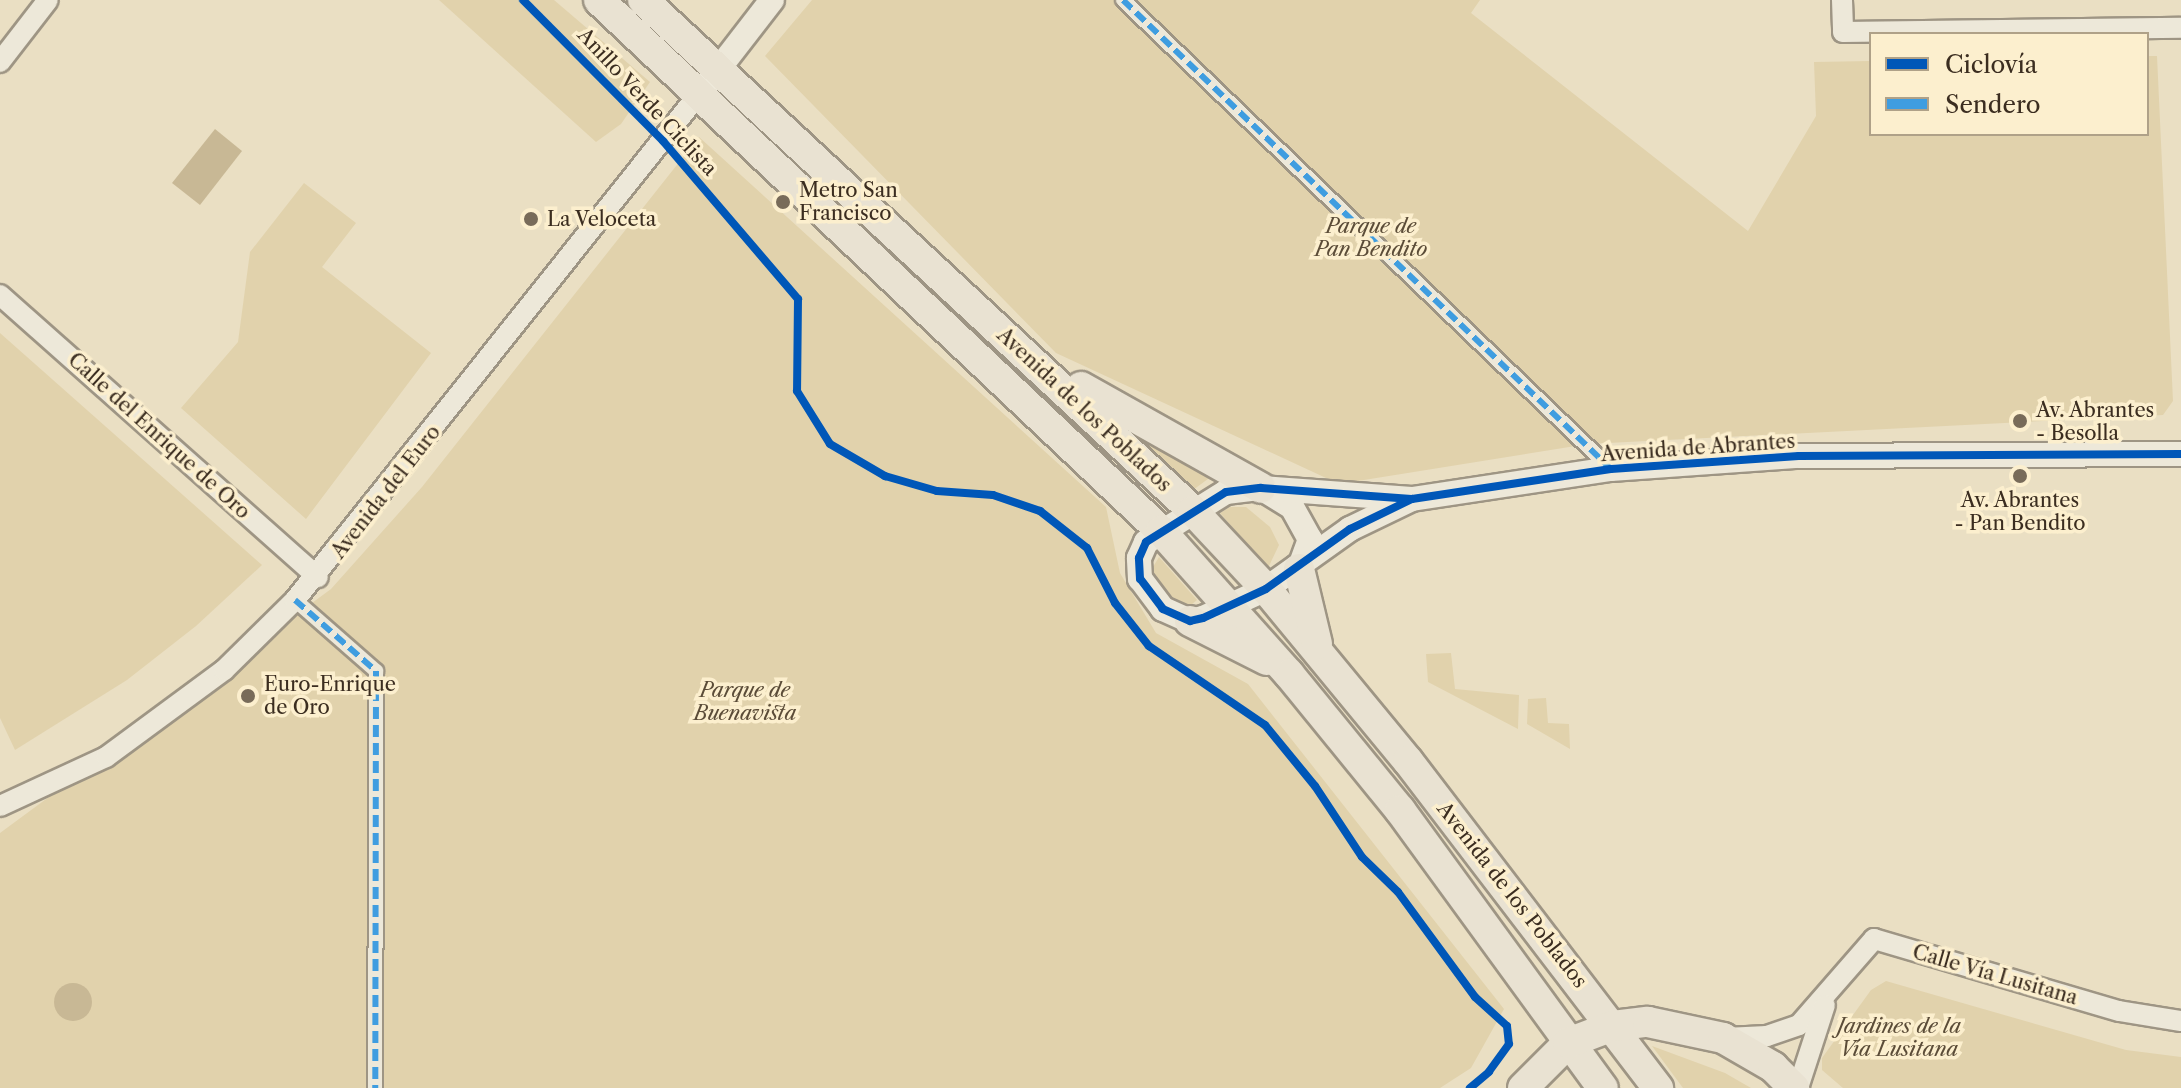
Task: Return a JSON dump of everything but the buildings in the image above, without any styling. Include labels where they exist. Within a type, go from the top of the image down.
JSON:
[{"type":"main road","name":"Avenida de los Poblados","points":[[599,0],[1093,465],[1153,536],[1231,608],[1400,810],[1603,1088]]},
{"type":"main road","name":"Avenida de los Poblados","points":[[643,0],[1193,511],[1266,589],[1318,650],[1613,1026],[1658,1088]]},
{"type":"main road","points":[[1014,346],[1143,426],[1261,488]]},
{"type":"main road","points":[[1299,569],[1318,650]]},
{"type":"main road","points":[[1190,621],[1289,674]]},
{"type":"main road","points":[[1523,1088],[1568,1043],[1613,1026],[1648,1022],[1723,1038],[1773,1067],[1796,1088]]},
{"type":"street","points":[[0,62],[48,0]]},
{"type":"street","points":[[698,95],[772,0]]},
{"type":"street","points":[[1123,0],[1611,469]]},
{"type":"street","points":[[1842,0],[1843,32],[2181,28]]},
{"type":"street","name":"Avenida del Euro","points":[[0,806],[106,757],[224,670],[318,577],[698,95]]},
{"type":"street","name":"Calle del Enrique de Oro","points":[[0,295],[318,577]]},
{"type":"street","name":"Avenida de Abrantes","points":[[1153,536],[1226,492],[1261,488],[1412,499],[1611,469],[1799,456],[2181,454]]},
{"type":"street","points":[[1261,488],[1292,507],[1310,539],[1299,569]]},
{"type":"street","name":"Avenida de Abrantes","points":[[1190,621],[1231,608],[1266,589],[1299,569],[1350,529],[1412,499]]},
{"type":"street","points":[[1153,536],[1139,558],[1140,579],[1163,609],[1190,621]]},
{"type":"street","points":[[295,600],[376,671],[375,1088]]},
{"type":"street","name":"Calle Vía Lusitana","points":[[1723,1038],[1767,1036],[1799,1025],[1832,991],[1874,939],[2119,1011],[2181,1021]]},
{"type":"street","name":"Calle Vía Lusitana","points":[[1796,1088],[1806,1052],[1832,991]]},
{"type":"green space","points":[[439,0],[554,0],[650,82],[621,124],[596,142]]},
{"type":"green space","name":"Parque de Pan Bendito","points":[[812,0],[1480,0],[1471,13],[1748,231],[1816,116],[1814,62],[1869,61],[1869,136],[2149,136],[2149,56],[2157,56],[2173,401],[2163,415],[1588,444],[1339,484],[1056,353],[765,56]]},
{"type":"green space","name":"Parque de Buenavista","points":[[699,137],[1106,507],[1120,573],[1156,633],[1248,684],[1504,1009],[1471,1068],[1440,1088],[0,1088],[0,833],[331,589],[422,487]]},
{"type":"green space","points":[[304,183],[356,223],[322,267],[431,353],[306,519],[181,408],[238,342],[250,252]]},
{"type":"green space","points":[[0,333],[262,565],[196,626],[127,680],[15,750],[0,718]]},
{"type":"green space","points":[[1149,438],[1216,473],[1193,490],[1143,443]]},
{"type":"green space","points":[[1230,507],[1246,507],[1270,527],[1279,545],[1268,568],[1220,513]]},
{"type":"green space","points":[[1159,557],[1197,600],[1191,605],[1171,604],[1150,572]]},
{"type":"green space","points":[[1451,653],[1455,689],[1519,695],[1518,729],[1428,682],[1426,654]]},
{"type":"green space","points":[[1546,698],[1548,723],[1569,724],[1570,749],[1527,724],[1528,699]]},
{"type":"green space","name":"Jardines de la Vía Lusitana","points":[[1886,981],[2126,1050],[2181,1057],[2181,1088],[1843,1088],[1822,1070],[1822,1058],[1871,990]]},
{"type":"green space","points":[[1652,1046],[1725,1073],[1751,1088],[1683,1088]]},
{"type":"shaded area","points":[[215,129],[242,151],[200,205],[172,183]]},
{"type":"shaded area","points":[[73,983],[87,988],[92,1002],[87,1016],[73,1021],[59,1016],[54,1002],[59,988]]},
{"type":"marked path","points":[[1123,0],[1611,469]]},
{"type":"marked path","points":[[295,600],[376,671],[375,1088]]},
{"type":"cycle path","name":"Anillo Verde Ciclista","points":[[523,0],[663,141],[798,299],[797,391],[830,444],[885,476],[937,491],[993,495],[1040,511],[1087,548],[1115,603],[1149,646],[1265,725],[1315,786],[1362,857],[1398,892],[1475,997],[1507,1026],[1509,1044],[1489,1072],[1470,1088]]},
{"type":"cycle path","points":[[1412,499],[1350,529],[1266,589],[1203,618],[1190,621],[1163,609],[1140,579],[1139,558],[1146,542],[1226,492],[1261,488],[1412,499],[1611,469],[1799,456],[2181,454]]},
{"type":"place","name":"Metro San Francisco","points":[[783,202]]},
{"type":"place","name":"La Veloceta","points":[[531,219]]},
{"type":"place","name":"Av. Abrantes - Besolla","points":[[2020,421]]},
{"type":"place","name":"Av. Abrantes - Pan Bendito","points":[[2020,476]]},
{"type":"place","name":"Euro-Enrique de Oro","points":[[248,696]]}]
